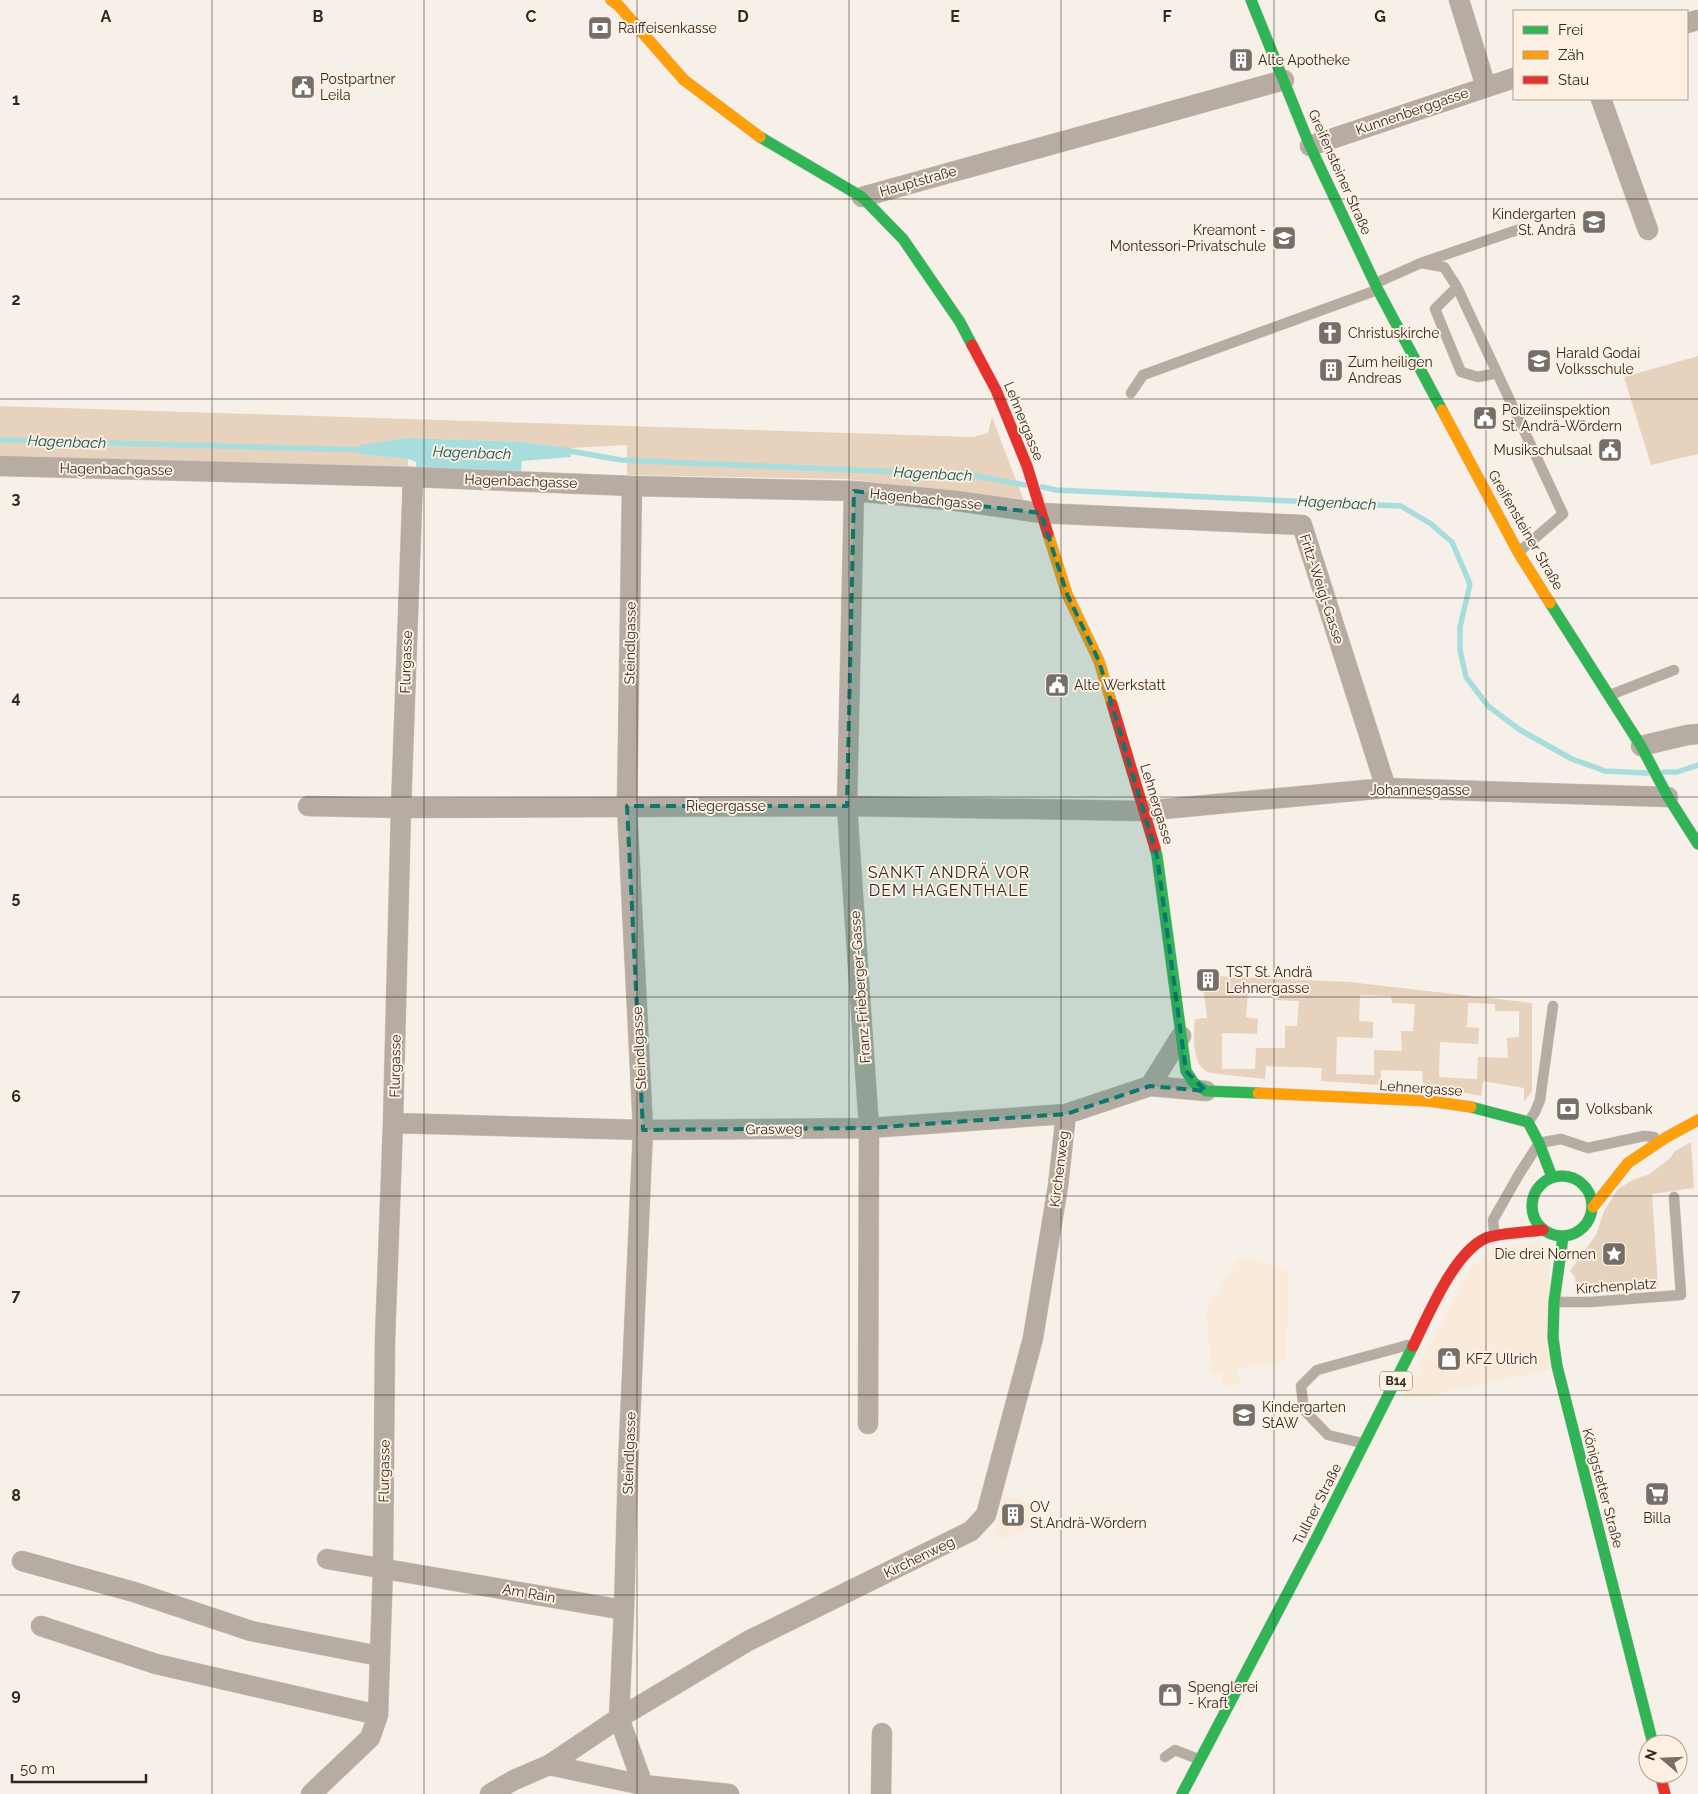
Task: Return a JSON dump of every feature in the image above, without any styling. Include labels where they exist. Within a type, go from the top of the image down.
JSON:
[{"type":"main road","name":"Greifensteiner Straße","points":[[1251,0],[1310,146],[1376,287],[1518,552],[1641,746],[1664,790],[1698,844]]},
{"type":"main road","name":"Hauptstraße","points":[[615,2],[684,80],[752,133],[813,166],[862,196]]},
{"type":"main road","name":"Lehnergasse","points":[[862,196],[903,239],[960,322],[996,390],[1026,466],[1067,594],[1099,661],[1157,856],[1186,1071],[1194,1082],[1206,1091],[1429,1101],[1482,1109],[1528,1122]]},
{"type":"main road","points":[[1593,1208],[1628,1163],[1665,1138],[1698,1120]]},
{"type":"main road","points":[[1528,1122],[1552,1177]]},
{"type":"main road","points":[[1613,1166],[1628,1163]]},
{"type":"main road","points":[[1576,1179],[1587,1174]]},
{"type":"main road","points":[[1521,1210],[1532,1201],[1537,1189],[1546,1180],[1560,1176],[1576,1179],[1588,1190],[1592,1198],[1593,1208],[1587,1225],[1580,1231],[1563,1237]]},
{"type":"main road","points":[[1532,1201],[1534,1217],[1543,1230]]},
{"type":"main road","name":"Tullner Straße","points":[[1182,1794],[1317,1537],[1445,1283],[1469,1251],[1506,1221]]},
{"type":"main road","name":"Tullner Straße","points":[[1491,1234],[1543,1230]]},
{"type":"main road","name":"B14","points":[[1543,1230],[1563,1237]]},
{"type":"main road","name":"Königstetter Straße","points":[[1563,1237],[1554,1302],[1553,1338],[1557,1366],[1651,1734]]},
{"type":"street","points":[[1459,0],[1486,87]]},
{"type":"street","name":"Kunnenberggasse","points":[[1310,146],[1513,78]]},
{"type":"street","name":"Hauptstraße","points":[[862,196],[1284,80]]},
{"type":"street","points":[[1601,100],[1648,230]]},
{"type":"street","name":"Hagenbachgasse","points":[[0,466],[854,491],[1040,508]]},
{"type":"street","name":"Flurgasse","points":[[311,1794],[370,1738],[378,1715],[383,1568],[385,1340],[413,477]]},
{"type":"street","name":"Steindlgasse","points":[[624,1610],[628,1466],[643,1130],[627,806],[632,486]]},
{"type":"street","name":"Franz-Frieberger-Gasse","points":[[854,491],[847,806],[870,1128],[868,1424]]},
{"type":"street","name":"Fritz-Weigl-Gasse","points":[[1040,508],[1302,525],[1386,788]]},
{"type":"street","points":[[1641,746],[1698,734]]},
{"type":"street","name":"Johannesgasse","points":[[1144,811],[1386,788],[1664,790]]},
{"type":"street","name":"Riegergasse","points":[[308,806],[401,808],[847,806],[1144,811]]},
{"type":"street","points":[[1150,1086],[1181,1036]]},
{"type":"street","name":"Grasweg","points":[[393,1123],[643,1130],[870,1128],[1066,1114],[1150,1086],[1206,1091]]},
{"type":"street","name":"Kirchenweg","points":[[490,1794],[514,1780],[549,1765],[619,1718],[748,1641],[971,1531],[986,1515],[1034,1338],[1058,1186],[1066,1114]]},
{"type":"street","name":"Am Rain","points":[[327,1559],[624,1610]]},
{"type":"street","points":[[22,1561],[134,1592],[251,1632],[379,1656]]},
{"type":"street","points":[[624,1610],[619,1718],[643,1784]]},
{"type":"street","points":[[42,1626],[156,1664],[378,1715]]},
{"type":"street","points":[[881,1794],[882,1733]]},
{"type":"street","points":[[549,1765],[643,1784],[730,1794]]},
{"type":"lane","points":[[1131,393],[1143,375],[1376,287],[1422,263],[1520,228]]},
{"type":"lane","points":[[1422,263],[1444,267],[1457,287],[1563,514],[1518,552]]},
{"type":"lane","points":[[1457,287],[1435,309],[1461,372],[1478,377],[1498,373]]},
{"type":"lane","points":[[1609,695],[1674,670]]},
{"type":"lane","points":[[1528,1122],[1540,1100],[1553,1006]]},
{"type":"lane","points":[[1491,1234],[1493,1220],[1539,1144],[1561,1139],[1588,1148],[1644,1136],[1665,1138]]},
{"type":"lane","name":"Kirchenplatz","points":[[1554,1302],[1590,1302],[1680,1295],[1674,1198]]},
{"type":"lane","points":[[1364,1444],[1328,1435],[1304,1410],[1301,1386],[1317,1370],[1416,1342]]},
{"type":"lane","points":[[1165,1757],[1175,1750],[1200,1759]]},
{"type":"highlighted area","points":[[854,491],[1041,513],[1067,594],[1099,661],[1157,856],[1186,1071],[1206,1091],[1150,1086],[1066,1114],[869,1128],[643,1130],[627,806],[847,806]]},
{"type":"shaded area","points":[[1698,356],[1698,454],[1651,465],[1624,377]]},
{"type":"shaded area","points":[[0,406],[973,437],[988,433],[992,417],[1024,501],[848,479],[627,475],[627,445],[571,448],[522,442],[409,438],[360,454],[408,459],[408,469],[0,459]]},
{"type":"shaded area","points":[[1214,976],[1349,982],[1532,1003],[1532,1091],[1524,1102],[1524,1088],[1483,1081],[1481,1096],[1423,1085],[1422,1071],[1381,1070],[1381,1085],[1321,1081],[1322,1068],[1266,1066],[1265,1079],[1210,1073],[1203,1069],[1197,1060],[1194,1045],[1194,1024],[1195,1019],[1207,1018],[1203,984],[1215,982]],"holes":[[[1248,992],[1275,994],[1276,1000],[1299,1001],[1297,1026],[1285,1026],[1285,1048],[1256,1048],[1255,1069],[1222,1069],[1222,1033],[1257,1034],[1258,1019],[1246,1017]],[[1360,995],[1391,996],[1392,1003],[1415,1004],[1413,1031],[1401,1031],[1402,1051],[1374,1050],[1374,1075],[1336,1074],[1337,1037],[1373,1038],[1373,1022],[1359,1021]],[[1468,1003],[1495,1004],[1495,1011],[1519,1011],[1519,1037],[1507,1038],[1508,1058],[1478,1057],[1477,1079],[1439,1077],[1440,1042],[1478,1044],[1479,1028],[1467,1027]]]},
{"type":"shaded area","points":[[1691,1142],[1694,1188],[1652,1194],[1658,1286],[1576,1288],[1575,1277],[1570,1271],[1596,1235],[1604,1211],[1618,1189],[1633,1180],[1650,1174],[1670,1158],[1675,1151]]},
{"type":"shaded area","points":[[1541,1242],[1549,1261],[1549,1370],[1426,1396],[1403,1399],[1468,1271],[1491,1250]]},
{"type":"shaded area","points":[[1243,1257],[1289,1271],[1286,1360],[1238,1369],[1240,1383],[1223,1387],[1222,1372],[1212,1374],[1206,1310],[1232,1270],[1235,1262]]},
{"type":"shaded area","points":[[1004,1496],[1035,1504],[1029,1528],[999,1541],[996,1530]]},
{"type":"water","points":[[409,438],[522,442],[571,448],[571,457],[522,461],[521,471],[416,470],[416,462],[408,459],[359,454],[360,445]]},
{"type":"waterway","name":"Hagenbach","points":[[0,440],[365,450]]},
{"type":"waterway","name":"Hagenbach","points":[[564,450],[621,460],[946,474],[977,476],[1025,485]]},
{"type":"waterway","name":"Hagenbach","points":[[1042,487],[1056,490],[1401,506],[1431,524],[1452,542],[1470,584],[1460,627],[1460,650],[1466,677],[1488,706],[1520,730],[1572,759],[1605,771],[1647,773]]},
{"type":"waterway","name":"Hagenbach","points":[[1664,772],[1677,772],[1698,765]]},
{"type":"traffic: fast","points":[[1251,0],[1310,146],[1378,290],[1442,410]]},
{"type":"traffic: fast","points":[[760,137],[862,197],[903,239],[960,322],[972,345]]},
{"type":"traffic: fast","points":[[1550,603],[1641,746],[1668,797],[1698,844]]},
{"type":"traffic: fast","points":[[1155,848],[1186,1071],[1194,1083],[1206,1091],[1258,1093]]},
{"type":"traffic: fast","points":[[1471,1107],[1528,1122],[1539,1143],[1552,1177]]},
{"type":"traffic: fast","points":[[1556,1176],[1568,1176],[1584,1184],[1590,1194],[1592,1206],[1590,1218],[1584,1228],[1568,1236],[1556,1236],[1540,1228],[1532,1212],[1532,1200],[1540,1184],[1556,1176]]},
{"type":"traffic: fast","points":[[1563,1237],[1554,1302],[1553,1338],[1557,1366],[1650,1734]]},
{"type":"traffic: fast","points":[[1182,1794],[1317,1537],[1413,1346]]},
{"type":"traffic: slow","points":[[611,0],[618,5],[684,80],[760,137]]},
{"type":"traffic: slow","points":[[1442,410],[1518,552],[1550,603]]},
{"type":"traffic: slow","points":[[1048,534],[1067,594],[1099,661],[1112,704]]},
{"type":"traffic: slow","points":[[1258,1093],[1429,1101],[1471,1107]]},
{"type":"traffic: slow","points":[[1593,1207],[1628,1163],[1665,1138],[1698,1120]]},
{"type":"traffic: jam","points":[[972,345],[996,390],[1027,466],[1048,534]]},
{"type":"traffic: jam","points":[[1112,704],[1155,848]]},
{"type":"traffic: jam","points":[[1413,1346],[1443,1286],[1453,1270],[1474,1245],[1492,1236],[1543,1230]]},
{"type":"traffic: jam","points":[[1662,1784],[1665,1794]]},
{"type":"place","name":"Raiffeisenkasse","points":[[600,28]]},
{"type":"place","name":"Alte Apotheke","points":[[1241,60]]},
{"type":"place","name":"Postpartner Leila","points":[[303,87]]},
{"type":"place","name":"Kindergarten St. Andrä","points":[[1594,222]]},
{"type":"place","name":"Kreamont - Montessori-Privatschule","points":[[1284,238]]},
{"type":"place","name":"Christuskirche","points":[[1330,333]]},
{"type":"place","name":"Harald Godai Volksschule","points":[[1539,361]]},
{"type":"place","name":"Zum heiligen Andreas","points":[[1331,370]]},
{"type":"place","name":"Polizeiinspektion St. Andrä-Wördern","points":[[1485,418]]},
{"type":"place","name":"Musikschulsaal","points":[[1610,450]]},
{"type":"place","name":"Alte Werkstatt","points":[[1057,685]]},
{"type":"place","name":"TST St. Andrä Lehnergasse","points":[[1208,980]]},
{"type":"place","name":"Volksbank","points":[[1568,1109]]},
{"type":"place","name":"Die drei Nornen","points":[[1614,1254]]},
{"type":"place","name":"KFZ Ullrich","points":[[1449,1359]]},
{"type":"place","name":"Kindergarten StAW","points":[[1244,1415]]},
{"type":"place","name":"Billa","points":[[1657,1494]]},
{"type":"place","name":"OV St.Andrä-Wördern","points":[[1013,1515]]},
{"type":"place","name":"Spenglerei - Kraft","points":[[1170,1695]]},
{"type":"district","name":"SANKT ANDRÄ VOR DEM HAGENTHALE","points":[[949,881]]}]
